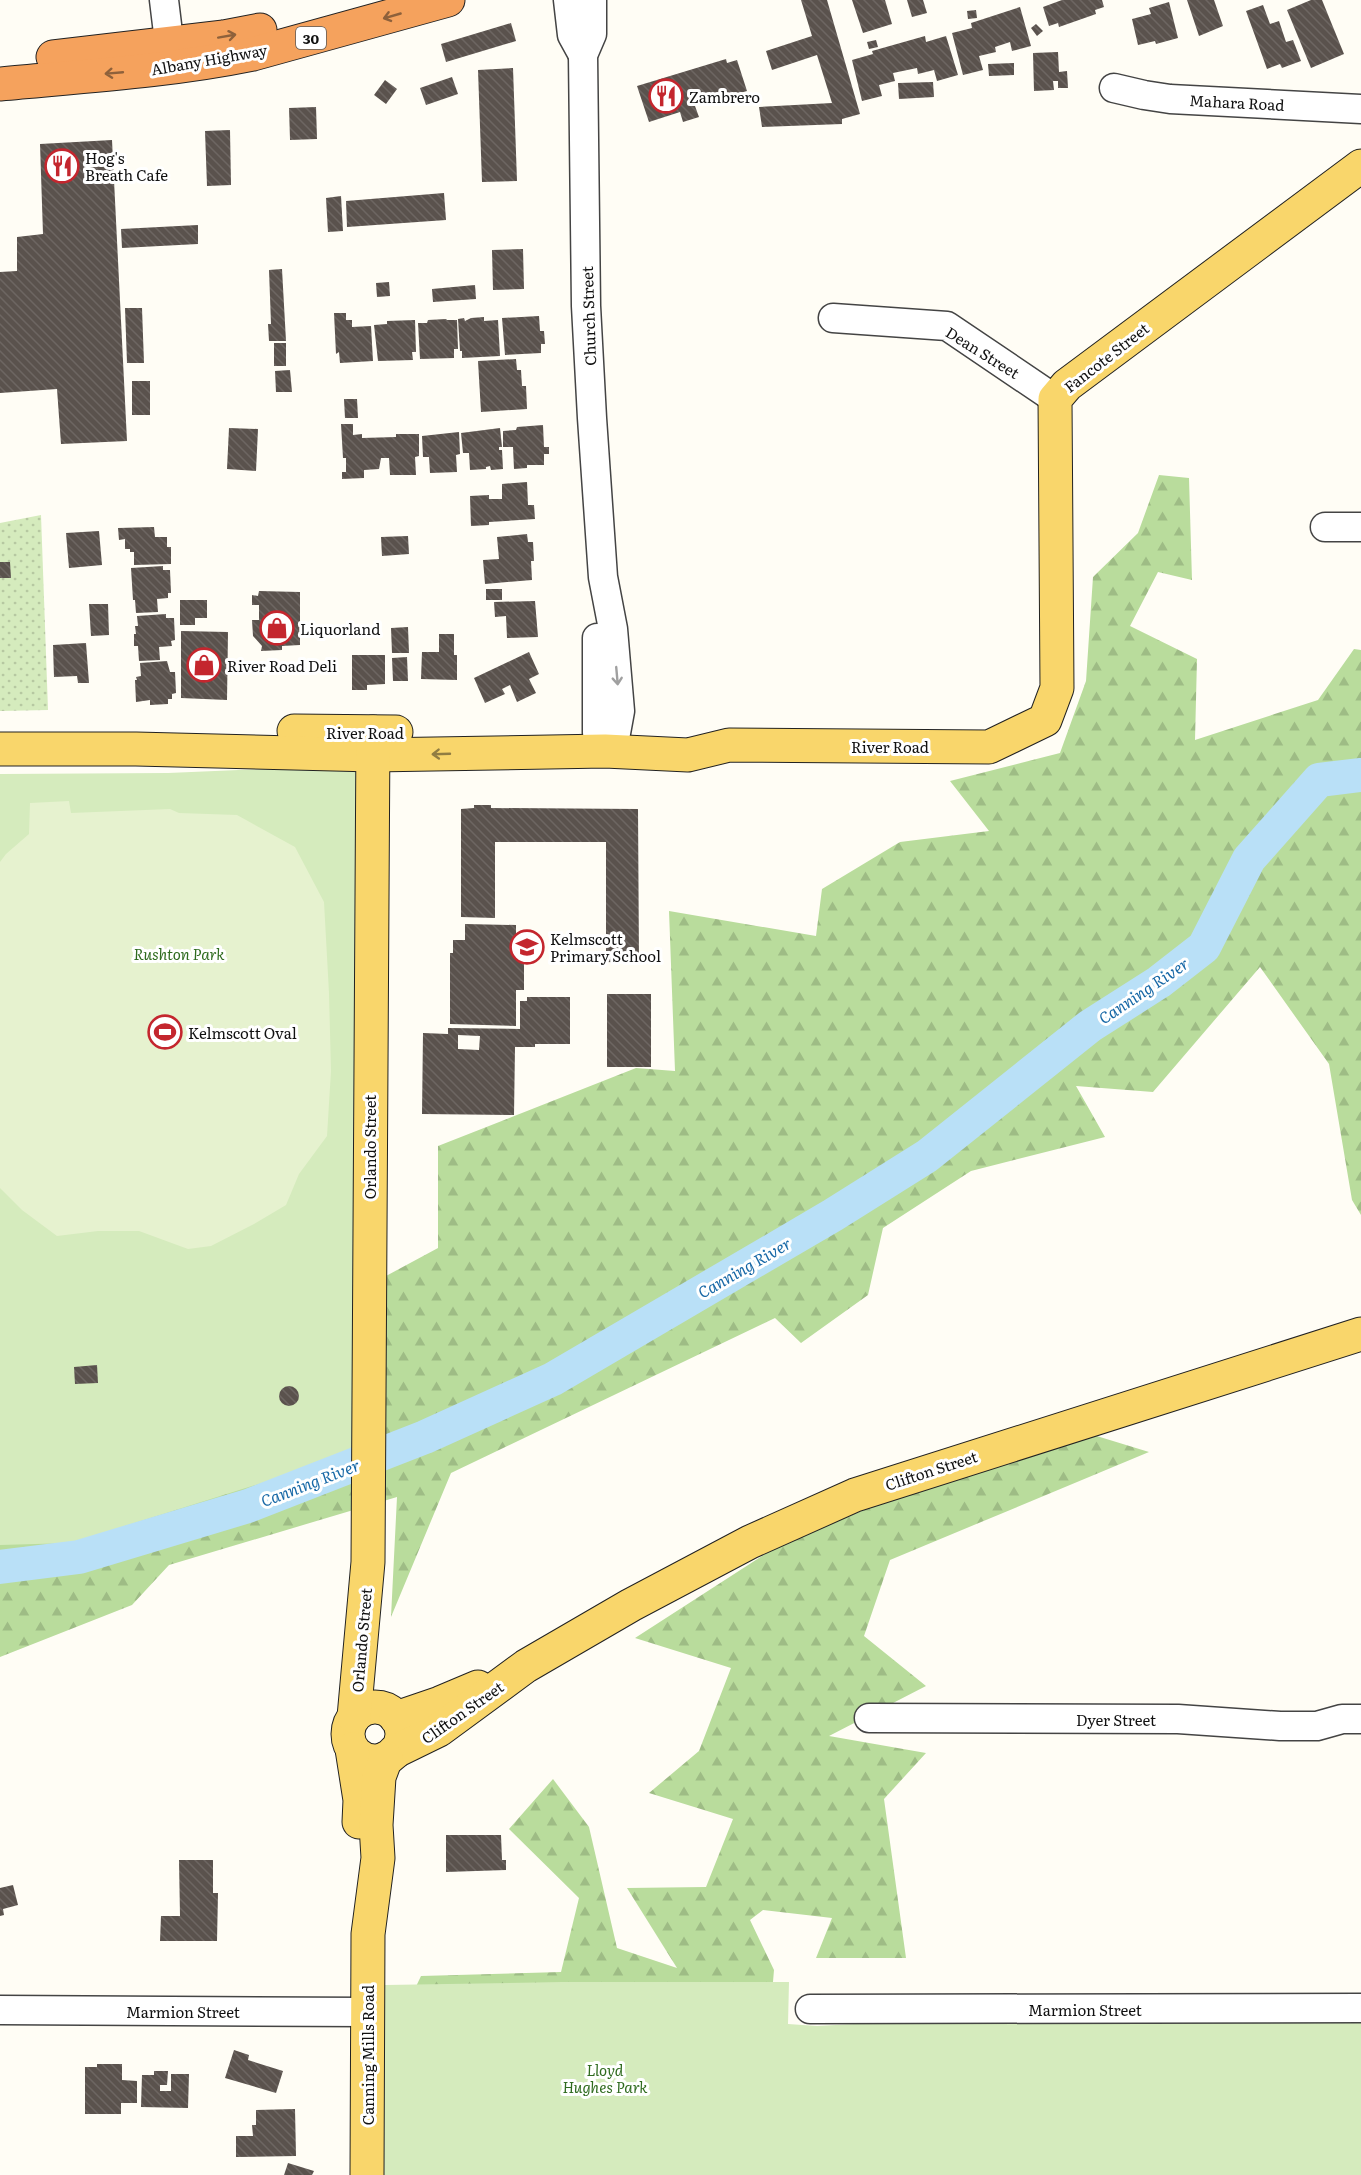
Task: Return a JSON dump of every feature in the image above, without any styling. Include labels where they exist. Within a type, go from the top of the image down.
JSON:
[{"type":"highway","name":"Albany Highway","points":[[0,84],[171,56],[362,0]]},
{"type":"highway","name":"Albany Highway","points":[[0,62],[253,54],[448,0]]},
{"type":"main road","name":"Fancote Street","points":[[1045,720],[1057,688],[1055,399],[1066,385],[1361,166]]},
{"type":"main road","name":"River Road","points":[[0,749],[136,749],[606,739],[688,755],[729,745],[989,747],[1045,720]]},
{"type":"main road","name":"River Road","points":[[0,731],[373,744]]},
{"type":"main road","name":"Orlando Street","points":[[373,744],[368,1550],[376,1668],[380,1690],[393,1715]]},
{"type":"main road","name":"Clifton Street","points":[[390,1755],[439,1730],[526,1666],[631,1605],[750,1542],[855,1495],[1361,1334]]},
{"type":"main road","name":"Orlando Street","points":[[354,1717],[368,1550]]},
{"type":"main road","name":"Clifton Street","points":[[393,1715],[440,1703],[526,1666]]},
{"type":"main road","points":[[373,1707],[382,1708],[393,1715],[401,1727],[401,1736],[390,1755],[377,1761],[368,1760],[359,1756],[352,1749],[348,1730],[354,1717],[364,1709],[373,1707]]},
{"type":"main road","name":"Canning Mills Road","points":[[352,1749],[360,1800],[361,1899],[368,1934]]},
{"type":"main road","name":"Canning Mills Road","points":[[367,2175],[368,1934],[378,1858],[376,1825],[379,1777],[390,1755]]},
{"type":"street","points":[[164,0],[171,56]]},
{"type":"street","name":"Church Street","points":[[568,0],[572,35],[583,55]]},
{"type":"street","name":"Church Street","points":[[592,0],[592,34],[583,55],[586,306],[603,577],[597,626],[606,739]]},
{"type":"street","name":"Mahara Road","points":[[1114,88],[1170,99],[1361,109]]},
{"type":"street","name":"Dean Street","points":[[833,318],[947,326],[1055,399]]},
{"type":"street","points":[[1325,527],[1361,527]]},
{"type":"street","name":"Dyer Street","points":[[869,1718],[1178,1719],[1280,1726],[1317,1726],[1342,1719],[1361,1719]]},
{"type":"street","name":"Marmion Street","points":[[810,2010],[1361,2008]]},
{"type":"street","name":"Marmion Street","points":[[0,2010],[367,2013]]},
{"type":"green space","points":[[1159,475],[1189,478],[1192,580],[1158,572],[1130,626],[1197,659],[1195,740],[1318,700],[1354,649],[1361,650],[1361,1215],[1352,1200],[1329,1064],[1260,967],[1153,1092],[1076,1086],[1105,1137],[971,1171],[883,1228],[868,1295],[801,1343],[775,1318],[451,1473],[391,1617],[397,1497],[169,1565],[132,1605],[0,1657],[0,1395],[321,1311],[438,1248],[438,1146],[636,1068],[675,1071],[669,911],[816,936],[822,889],[900,842],[989,831],[950,781],[1060,753],[1086,681],[1093,577],[1138,533]]},
{"type":"green space","points":[[41,515],[48,710],[0,711],[0,523]]},
{"type":"green space","name":"Rushton Park","points":[[360,765],[354,1454],[71,1543],[0,1545],[0,774],[168,773]]},
{"type":"green space","name":"Kelmscott Oval","points":[[69,801],[71,813],[170,809],[179,813],[237,815],[295,847],[324,902],[331,1071],[327,1136],[299,1174],[286,1205],[211,1246],[188,1249],[139,1231],[98,1231],[57,1236],[22,1210],[0,1188],[0,862],[29,834],[30,803]]},
{"type":"green space","points":[[1064,1426],[1149,1452],[890,1560],[864,1636],[926,1686],[829,1736],[926,1753],[884,1799],[906,1958],[816,1958],[832,1918],[763,1910],[750,1920],[774,1970],[768,2041],[1361,2175],[383,2056],[421,1976],[561,1972],[579,1898],[509,1829],[553,1779],[589,1827],[617,1948],[677,1968],[627,1888],[706,1887],[733,1819],[649,1793],[699,1751],[731,1668],[635,1638],[776,1547]]},
{"type":"green space","name":"Lloyd Hughes Park","points":[[789,1982],[788,2024],[817,2026],[873,2023],[1361,2018],[1361,2175],[383,2175],[382,2064],[385,1985]]},
{"type":"building","points":[[801,0],[827,0],[860,114],[842,119],[842,124],[762,127],[759,107],[832,103],[817,55],[772,70],[766,51],[812,36]]},
{"type":"building","points":[[852,0],[885,0],[892,24],[863,33]]},
{"type":"building","points":[[907,0],[923,0],[927,13],[912,17]]},
{"type":"building","points":[[1062,0],[1102,0],[1104,7],[1095,10],[1096,14],[1059,27],[1058,23],[1049,26],[1043,7]]},
{"type":"building","points":[[1187,0],[1214,0],[1223,26],[1199,36]]},
{"type":"building","points":[[1311,0],[1322,0],[1344,54],[1311,68],[1287,10]]},
{"type":"building","points":[[1169,2],[1178,38],[1156,44],[1155,41],[1138,45],[1132,19],[1151,14],[1149,8]]},
{"type":"building","points":[[1263,5],[1270,24],[1279,21],[1286,42],[1293,40],[1301,61],[1282,68],[1280,64],[1267,69],[1246,11]]},
{"type":"building","points":[[1020,7],[1031,46],[1012,51],[1010,42],[995,47],[996,52],[979,56],[983,70],[963,75],[952,33],[972,28],[971,23]]},
{"type":"building","points":[[976,10],[977,18],[968,19],[967,11]]},
{"type":"building","points":[[511,23],[516,41],[446,62],[441,44]]},
{"type":"building","points":[[1036,24],[1043,31],[1037,36],[1031,28]]},
{"type":"building","points":[[925,36],[926,42],[946,36],[958,75],[937,81],[934,70],[918,74],[917,68],[893,73],[895,81],[879,85],[882,96],[862,101],[852,60],[873,54],[872,51]]},
{"type":"building","points":[[876,40],[878,47],[869,49],[867,42]]},
{"type":"building","points":[[1058,52],[1059,72],[1067,71],[1068,88],[1058,88],[1058,81],[1053,81],[1054,90],[1034,91],[1033,53]]},
{"type":"building","points":[[726,59],[727,63],[737,60],[747,91],[695,106],[699,117],[683,122],[680,112],[649,122],[637,86]]},
{"type":"building","points":[[1014,63],[1014,75],[989,76],[988,64]]},
{"type":"building","points":[[513,68],[517,181],[482,182],[478,70]]},
{"type":"building","points":[[452,77],[458,94],[426,105],[420,88]]},
{"type":"building","points":[[385,80],[397,89],[386,104],[374,95]]},
{"type":"building","points":[[933,82],[934,97],[899,99],[898,83]]},
{"type":"building","points":[[316,107],[317,139],[290,140],[289,108]]},
{"type":"building","points":[[230,130],[231,185],[207,186],[205,131]]},
{"type":"building","points":[[112,140],[127,441],[61,444],[57,389],[0,393],[0,272],[17,271],[17,237],[43,234],[40,144]]},
{"type":"building","points":[[444,193],[446,220],[347,227],[346,201]]},
{"type":"building","points":[[341,196],[343,231],[328,232],[326,198]]},
{"type":"building","points":[[198,225],[198,244],[122,248],[121,229]]},
{"type":"building","points":[[523,249],[524,289],[493,290],[492,250]]},
{"type":"building","points":[[282,269],[286,341],[269,341],[268,324],[271,324],[269,270]]},
{"type":"building","points":[[389,282],[390,296],[377,297],[376,283]]},
{"type":"building","points":[[475,285],[476,299],[433,302],[432,289]]},
{"type":"building","points":[[125,308],[142,308],[144,363],[127,363]]},
{"type":"building","points":[[334,313],[346,313],[346,320],[352,320],[352,327],[371,326],[373,361],[340,363],[339,352],[336,354]]},
{"type":"building","points":[[539,316],[540,331],[544,331],[545,344],[541,344],[541,353],[505,355],[502,318]]},
{"type":"building","points":[[484,317],[484,321],[498,320],[500,356],[462,358],[458,319],[464,318],[465,321]]},
{"type":"building","points":[[446,319],[457,320],[458,349],[454,349],[454,358],[420,359],[418,323]]},
{"type":"building","points":[[415,320],[416,352],[412,352],[413,360],[378,361],[374,325],[387,324],[387,321]]},
{"type":"building","points":[[274,343],[286,343],[286,366],[274,366]]},
{"type":"building","points":[[516,359],[517,370],[521,370],[522,386],[526,386],[527,409],[481,412],[478,361]]},
{"type":"building","points":[[290,370],[292,392],[276,392],[275,371]]},
{"type":"building","points":[[132,381],[150,381],[150,415],[132,415]]},
{"type":"building","points":[[344,399],[357,399],[358,418],[345,418]]},
{"type":"building","points":[[341,424],[353,424],[353,435],[362,434],[362,438],[419,434],[419,456],[415,457],[416,475],[390,475],[389,458],[381,458],[379,469],[364,470],[364,478],[342,479],[342,472],[346,472],[346,458],[343,458]]},
{"type":"building","points":[[543,425],[544,447],[549,447],[549,454],[544,454],[544,465],[527,465],[527,468],[514,469],[513,447],[503,447],[503,431],[516,430],[517,427]]},
{"type":"building","points":[[229,428],[258,429],[256,471],[227,469]]},
{"type":"building","points":[[500,428],[502,447],[499,447],[499,450],[502,450],[503,469],[491,470],[490,466],[486,469],[470,470],[469,453],[463,453],[461,433]]},
{"type":"building","points":[[459,432],[460,454],[456,455],[457,472],[430,473],[429,457],[423,457],[422,436]]},
{"type":"building","points":[[527,482],[528,505],[534,505],[535,519],[489,522],[489,525],[471,526],[470,496],[489,495],[489,499],[502,499],[502,484]]},
{"type":"building","points":[[154,527],[155,537],[167,537],[167,547],[171,547],[171,564],[134,565],[134,552],[125,549],[125,539],[119,540],[118,528]]},
{"type":"building","points":[[99,531],[102,565],[69,568],[66,533]]},
{"type":"building","points":[[527,534],[528,542],[533,542],[532,580],[485,584],[483,560],[499,559],[497,537]]},
{"type":"building","points":[[408,536],[409,554],[382,556],[381,537]]},
{"type":"building","points":[[0,562],[10,562],[11,578],[0,578]]},
{"type":"building","points":[[163,566],[163,570],[170,570],[171,593],[168,593],[168,598],[157,599],[158,612],[136,613],[131,568]]},
{"type":"building","points":[[486,589],[502,589],[502,600],[486,600]]},
{"type":"building","name":"Liquorland","points":[[259,591],[300,592],[300,645],[282,646],[282,650],[261,651],[262,646],[253,636],[252,620],[259,620],[259,605],[252,605],[252,595],[258,596]]},
{"type":"building","points":[[180,600],[207,600],[207,618],[195,618],[195,625],[180,625]]},
{"type":"building","points":[[535,601],[538,637],[507,638],[506,616],[495,617],[494,602]]},
{"type":"building","points":[[89,604],[108,604],[109,635],[91,636]]},
{"type":"building","points":[[166,614],[166,618],[174,618],[175,640],[171,641],[172,646],[159,647],[160,660],[139,661],[138,646],[134,646],[135,626],[138,626],[137,616]]},
{"type":"building","points":[[408,627],[409,653],[392,653],[391,628]]},
{"type":"building","name":"River Road Deli","points":[[181,631],[228,632],[227,700],[181,698]]},
{"type":"building","points":[[439,634],[454,634],[457,680],[421,679],[422,652],[439,652]]},
{"type":"building","points":[[86,643],[89,683],[78,683],[77,676],[54,677],[53,645]]},
{"type":"building","points":[[529,652],[539,674],[529,679],[536,693],[517,702],[510,685],[502,689],[505,694],[485,703],[474,678]]},
{"type":"building","points":[[352,655],[385,655],[385,684],[367,685],[367,690],[352,690]]},
{"type":"building","points":[[407,657],[408,681],[393,681],[392,658]]},
{"type":"building","points":[[167,661],[170,672],[175,672],[176,693],[172,694],[172,699],[168,699],[168,704],[150,705],[150,700],[136,702],[135,680],[137,680],[136,677],[141,676],[140,663]]},
{"type":"building","points":[[474,805],[491,805],[491,808],[638,809],[639,963],[606,962],[606,842],[495,842],[495,918],[461,917],[461,809],[474,808]]},
{"type":"building","points":[[465,924],[516,925],[516,944],[524,944],[524,990],[516,990],[516,1026],[450,1024],[450,953],[453,953],[453,940],[465,940]]},
{"type":"building","points":[[607,994],[651,994],[651,1067],[607,1067]]},
{"type":"building","points":[[527,997],[570,997],[570,1044],[535,1044],[535,1047],[515,1047],[514,1115],[422,1114],[423,1033],[448,1034],[448,1028],[520,1029],[520,1001],[527,1001]],"holes":[[[458,1035],[480,1036],[479,1050],[458,1049]]]},
{"type":"building","points":[[97,1365],[98,1383],[75,1384],[74,1367]]},
{"type":"building","points":[[289,1386],[296,1389],[299,1396],[296,1403],[289,1406],[282,1403],[279,1396],[282,1389]]},
{"type":"building","points":[[446,1835],[501,1835],[502,1860],[506,1860],[506,1870],[446,1872]]},
{"type":"building","points":[[179,1860],[213,1860],[213,1893],[218,1893],[217,1941],[160,1941],[161,1916],[180,1916]]},
{"type":"building","points":[[13,1885],[18,1905],[3,1909],[4,1915],[0,1916],[0,1888]]},
{"type":"building","points":[[234,2050],[249,2055],[248,2060],[283,2071],[276,2093],[225,2078]]},
{"type":"building","points":[[97,2064],[122,2064],[122,2080],[137,2081],[137,2103],[121,2103],[121,2114],[85,2114],[85,2067],[97,2067]]},
{"type":"building","points":[[154,2071],[168,2071],[167,2085],[160,2085],[160,2091],[171,2091],[171,2074],[189,2074],[188,2108],[141,2107],[142,2075],[154,2075]]},
{"type":"building","points":[[295,2109],[296,2156],[236,2157],[236,2136],[253,2136],[252,2125],[256,2125],[256,2110]]},
{"type":"building","points":[[288,2163],[314,2171],[312,2175],[284,2175]]},
{"type":"waterway","name":"Canning River","points":[[0,1567],[79,1557],[248,1506],[425,1437],[553,1379],[833,1215],[927,1156],[1090,1026],[1159,982],[1204,947],[1249,859],[1319,780],[1361,775]]},
{"type":"place","name":"Zambrero","points":[[666,96]]},
{"type":"place","name":"Hog's Breath Cafe","points":[[62,166]]},
{"type":"place","name":"Liquorland","points":[[277,628]]},
{"type":"place","name":"River Road Deli","points":[[204,665]]},
{"type":"place","name":"Kelmscott Primary School","points":[[527,947]]},
{"type":"place","name":"Kelmscott Oval","points":[[165,1032]]}]
